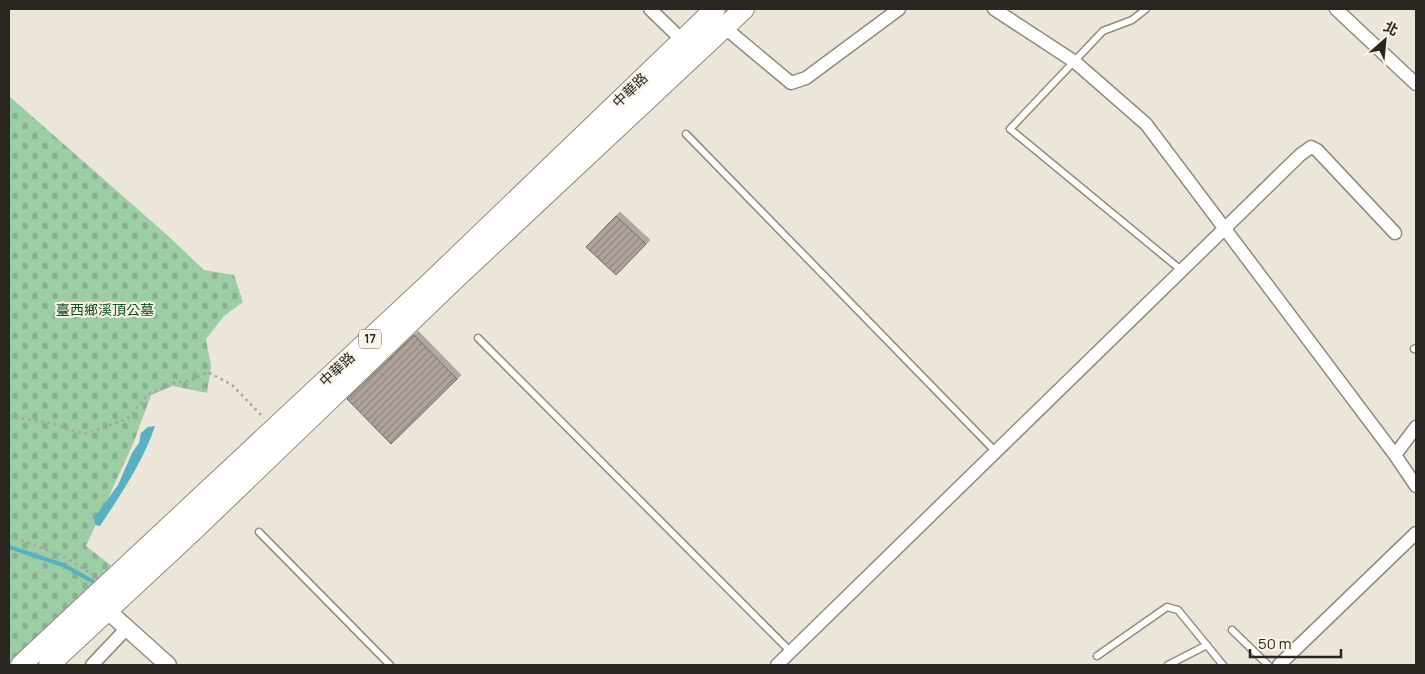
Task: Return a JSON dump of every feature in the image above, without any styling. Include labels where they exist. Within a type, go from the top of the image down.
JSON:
[{"type":"main road","name":"中華路","points":[[21,665],[435,278],[716,9]]},
{"type":"main road","name":"中華路","points":[[49,665],[108,611],[453,281],[744,9]]},
{"type":"street","points":[[650,9],[682,40]]},
{"type":"street","points":[[724,27],[791,83],[806,78],[899,9]]},
{"type":"street","points":[[994,9],[1075,62],[1146,124],[1395,455],[1416,486]]},
{"type":"street","points":[[1336,9],[1416,84]]},
{"type":"street","points":[[777,665],[995,450],[1300,155],[1311,148],[1317,150],[1395,232]]},
{"type":"street","points":[[1395,455],[1416,427]]},
{"type":"street","points":[[1280,665],[1416,533]]},
{"type":"street","points":[[99,592],[108,611],[168,665]]},
{"type":"street","points":[[92,665],[127,628]]},
{"type":"lane","points":[[1146,9],[1132,20],[1103,31],[1010,129],[1181,270]]},
{"type":"lane","points":[[686,134],[995,450]]},
{"type":"lane","points":[[478,338],[791,652]]},
{"type":"lane","points":[[259,532],[390,665]]},
{"type":"lane","points":[[1097,656],[1167,607],[1178,610],[1223,665]]},
{"type":"lane","points":[[1232,630],[1268,665]]},
{"type":"lane","points":[[1168,665],[1207,646]]},
{"type":"path","points":[[9,416],[50,423],[84,434],[127,419],[149,394],[174,383],[192,380],[208,372],[232,385],[274,428]]},
{"type":"path","points":[[9,536],[76,562],[95,576],[99,592]]},
{"type":"green space","name":"臺西鄉溪頂公墓","points":[[9,96],[166,234],[204,270],[234,275],[243,302],[224,316],[206,339],[211,366],[207,393],[173,386],[151,395],[133,444],[86,546],[113,567],[9,664]]},
{"type":"water","points":[[155,426],[138,465],[123,490],[100,526],[95,525],[94,518],[118,485],[132,453],[139,443],[141,433],[148,427]]},
{"type":"building","points":[[616,216],[646,244],[616,275],[586,247]]},
{"type":"building","points":[[414,335],[457,379],[391,444],[347,399]]},
{"type":"waterway","points":[[9,547],[63,565],[92,581]]}]
